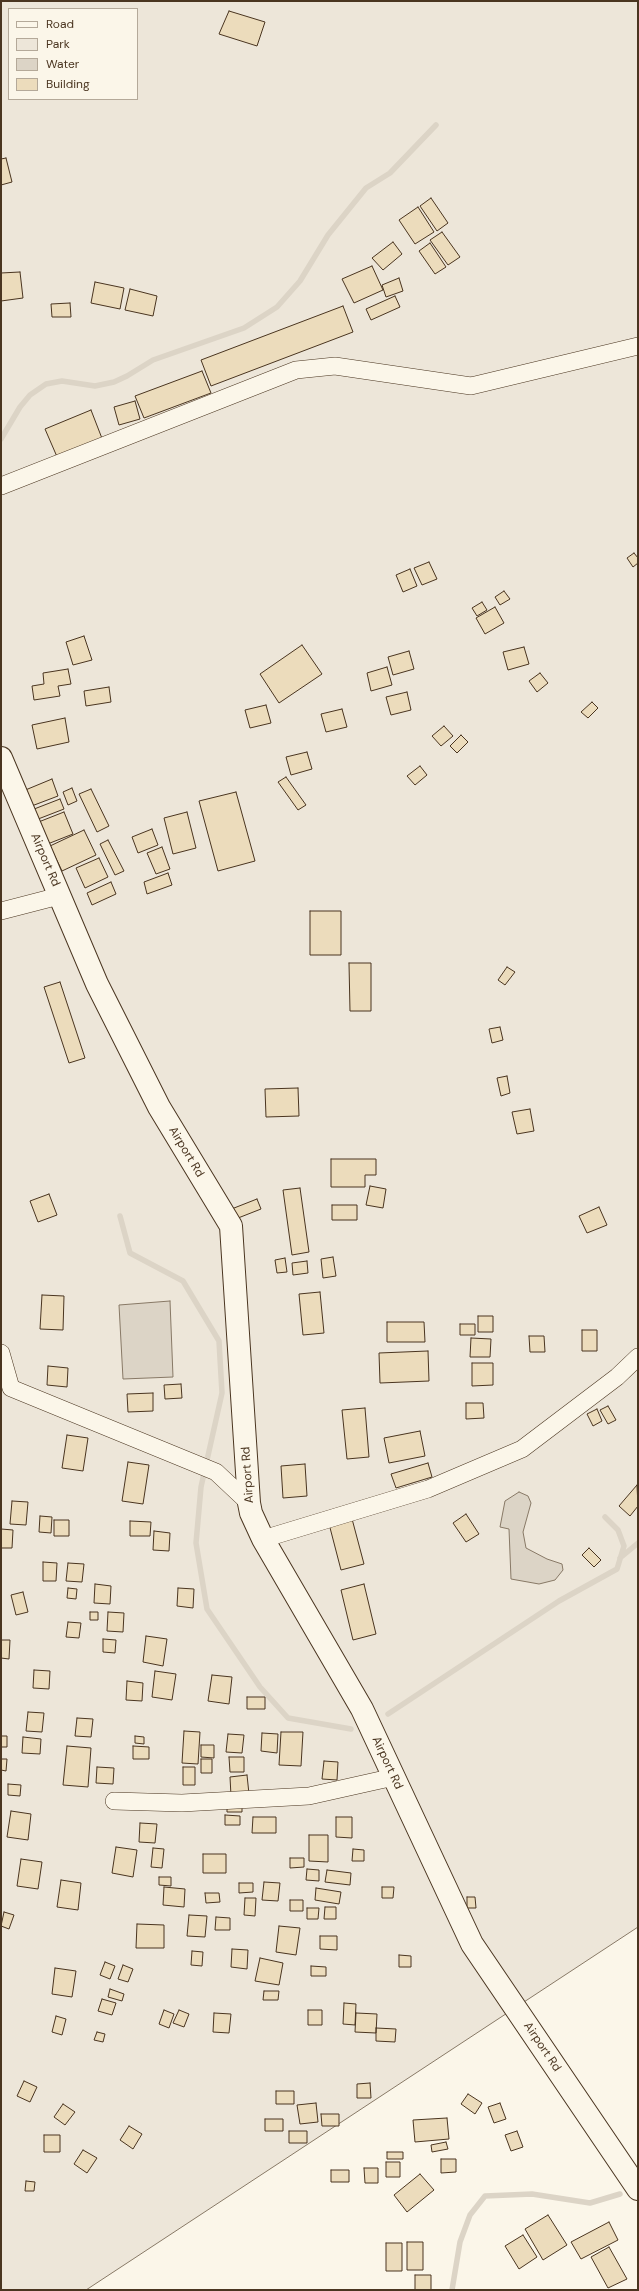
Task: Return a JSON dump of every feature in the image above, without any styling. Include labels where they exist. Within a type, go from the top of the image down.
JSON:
[{"type":"main road","name":"Airport Rd","points":[[1,758],[97,984],[158,1107],[231,1226],[249,1503],[251,1513],[262,1539],[362,1709],[472,1944],[638,2189]]},
{"type":"street","points":[[1,486],[296,370],[335,366],[470,386],[638,346]]},
{"type":"street","points":[[1,911],[59,896]]},
{"type":"street","points":[[1,1353],[4,1374],[11,1388],[216,1472],[249,1503]]},
{"type":"street","points":[[262,1539],[428,1489],[522,1449],[617,1377],[638,1357]]},
{"type":"street","points":[[114,1801],[182,1803],[309,1796],[394,1777]]},
{"type":"green space","points":[[1,1],[638,1],[638,1927],[86,2290],[1,2290]]},
{"type":"water","points":[[170,1301],[173,1377],[123,1379],[119,1305]]},
{"type":"water","points":[[519,1492],[528,1496],[531,1503],[523,1532],[526,1548],[547,1559],[562,1564],[563,1570],[555,1580],[539,1584],[511,1579],[509,1529],[500,1527],[505,1501]]},
{"type":"building","points":[[229,11],[265,22],[257,46],[219,34]]},
{"type":"building","points":[[6,158],[12,182],[1,185],[1,159]]},
{"type":"building","points":[[431,198],[448,223],[437,231],[420,206]]},
{"type":"building","points":[[418,207],[434,232],[415,244],[399,220]]},
{"type":"building","points":[[442,232],[460,257],[448,265],[430,240]]},
{"type":"building","points":[[393,242],[402,254],[383,270],[372,258]]},
{"type":"building","points":[[430,243],[446,267],[435,274],[419,251]]},
{"type":"building","points":[[372,266],[383,290],[354,303],[342,279]]},
{"type":"building","points":[[20,272],[23,298],[1,301],[1,273]]},
{"type":"building","points":[[399,278],[403,291],[386,297],[382,285]]},
{"type":"building","points":[[95,282],[124,288],[120,309],[91,303]]},
{"type":"building","points":[[130,289],[157,296],[153,316],[125,310]]},
{"type":"building","points":[[395,296],[400,307],[371,320],[366,309]]},
{"type":"building","points":[[70,303],[71,317],[52,317],[51,304]]},
{"type":"building","points":[[343,306],[353,332],[211,386],[201,360]]},
{"type":"building","points":[[202,371],[211,393],[144,418],[135,396]]},
{"type":"building","points":[[135,401],[140,419],[119,425],[114,407]]},
{"type":"building","points":[[91,410],[103,441],[58,459],[45,429]]},
{"type":"building","points":[[634,553],[638,558],[638,563],[633,567],[627,558]]},
{"type":"building","points":[[429,562],[437,579],[422,585],[414,568]]},
{"type":"building","points":[[410,569],[417,586],[403,592],[396,575]]},
{"type":"building","points":[[504,591],[510,599],[500,605],[495,597]]},
{"type":"building","points":[[482,602],[487,610],[477,616],[472,608]]},
{"type":"building","points":[[495,607],[504,623],[485,634],[476,618]]},
{"type":"building","points":[[84,636],[92,660],[73,665],[66,642]]},
{"type":"building","points":[[302,645],[322,674],[279,703],[260,674]]},
{"type":"building","points":[[524,647],[529,664],[508,670],[503,652]]},
{"type":"building","points":[[409,651],[414,669],[393,675],[388,657]]},
{"type":"building","points":[[387,667],[392,685],[371,691],[367,673]]},
{"type":"building","points":[[68,669],[71,684],[58,686],[60,696],[34,700],[32,686],[44,684],[43,673]]},
{"type":"building","points":[[540,673],[548,683],[537,692],[529,681]]},
{"type":"building","points":[[109,687],[111,702],[86,706],[84,691]]},
{"type":"building","points":[[407,692],[411,710],[391,715],[386,697]]},
{"type":"building","points":[[592,702],[598,708],[588,718],[581,712]]},
{"type":"building","points":[[266,705],[271,723],[250,728],[245,710]]},
{"type":"building","points":[[342,709],[347,727],[326,732],[321,714]]},
{"type":"building","points":[[65,718],[69,742],[37,749],[32,725]]},
{"type":"building","points":[[444,726],[453,736],[441,746],[432,736]]},
{"type":"building","points":[[461,735],[468,742],[457,753],[450,746]]},
{"type":"building","points":[[307,752],[312,769],[291,775],[286,757]]},
{"type":"building","points":[[420,766],[427,775],[415,785],[407,776]]},
{"type":"building","points":[[286,777],[306,805],[298,810],[278,782]]},
{"type":"building","points":[[52,779],[58,796],[29,807],[23,791]]},
{"type":"building","points":[[72,788],[77,801],[68,805],[63,792]]},
{"type":"building","points":[[91,789],[109,826],[97,832],[79,794]]},
{"type":"building","points":[[236,792],[255,861],[218,871],[199,801]]},
{"type":"building","points":[[60,799],[64,809],[33,821],[29,811]]},
{"type":"building","points":[[64,812],[73,834],[45,845],[36,823]]},
{"type":"building","points":[[187,812],[196,848],[173,854],[164,818]]},
{"type":"building","points":[[152,829],[158,845],[138,853],[132,837]]},
{"type":"building","points":[[84,830],[96,855],[62,871],[50,846]]},
{"type":"building","points":[[108,840],[124,871],[115,875],[100,844]]},
{"type":"building","points":[[162,847],[170,869],[156,874],[147,853]]},
{"type":"building","points":[[99,858],[108,877],[85,888],[76,868]]},
{"type":"building","points":[[168,873],[172,885],[147,894],[144,882]]},
{"type":"building","points":[[111,882],[116,894],[92,905],[87,893]]},
{"type":"building","points":[[310,911],[341,911],[341,955],[310,955]]},
{"type":"building","points":[[349,963],[371,963],[371,1011],[350,1011]]},
{"type":"building","points":[[507,967],[515,972],[505,985],[498,980]]},
{"type":"building","points":[[60,982],[85,1058],[69,1063],[44,987]]},
{"type":"building","points":[[500,1027],[503,1040],[492,1043],[489,1029]]},
{"type":"building","points":[[507,1076],[510,1093],[501,1096],[497,1078]]},
{"type":"building","points":[[298,1088],[299,1116],[266,1117],[265,1089]]},
{"type":"building","points":[[530,1109],[534,1131],[517,1134],[512,1112]]},
{"type":"building","points":[[331,1159],[376,1159],[376,1175],[365,1175],[365,1187],[331,1187]]},
{"type":"building","points":[[370,1186],[386,1189],[383,1208],[366,1205]]},
{"type":"building","points":[[300,1188],[309,1252],[292,1255],[283,1190]]},
{"type":"building","points":[[49,1194],[57,1215],[38,1222],[30,1201]]},
{"type":"building","points":[[257,1199],[261,1209],[233,1220],[229,1210]]},
{"type":"building","points":[[332,1205],[357,1205],[357,1220],[332,1220]]},
{"type":"building","points":[[599,1207],[607,1225],[587,1233],[579,1216]]},
{"type":"building","points":[[333,1257],[336,1276],[323,1278],[321,1259]]},
{"type":"building","points":[[285,1258],[287,1272],[277,1273],[275,1260]]},
{"type":"building","points":[[307,1261],[308,1273],[293,1275],[292,1263]]},
{"type":"building","points":[[320,1292],[324,1333],[303,1335],[299,1294]]},
{"type":"building","points":[[42,1295],[64,1296],[63,1330],[40,1329]]},
{"type":"building","points":[[478,1316],[493,1316],[493,1332],[478,1332]]},
{"type":"building","points":[[387,1322],[424,1322],[425,1342],[387,1342]]},
{"type":"building","points":[[460,1324],[475,1324],[475,1335],[460,1335]]},
{"type":"building","points":[[582,1330],[597,1330],[597,1351],[582,1351]]},
{"type":"building","points":[[529,1336],[544,1336],[545,1352],[530,1352]]},
{"type":"building","points":[[471,1338],[491,1339],[490,1357],[470,1357]]},
{"type":"building","points":[[428,1351],[429,1381],[380,1383],[379,1353]]},
{"type":"building","points":[[472,1363],[493,1363],[493,1385],[472,1386]]},
{"type":"building","points":[[48,1366],[68,1368],[67,1387],[47,1385]]},
{"type":"building","points":[[181,1384],[182,1398],[165,1399],[164,1385]]},
{"type":"building","points":[[153,1393],[153,1411],[128,1412],[127,1394]]},
{"type":"building","points":[[466,1403],[483,1403],[484,1418],[466,1419]]},
{"type":"building","points":[[608,1406],[616,1420],[608,1424],[600,1410]]},
{"type":"building","points":[[365,1408],[369,1457],[347,1459],[342,1410]]},
{"type":"building","points":[[597,1409],[602,1421],[593,1426],[587,1414]]},
{"type":"building","points":[[420,1431],[425,1456],[389,1463],[384,1438]]},
{"type":"building","points":[[67,1435],[88,1438],[83,1471],[62,1468]]},
{"type":"building","points":[[128,1462],[149,1465],[143,1504],[122,1501]]},
{"type":"building","points":[[428,1463],[432,1477],[396,1488],[391,1474]]},
{"type":"building","points":[[305,1464],[307,1496],[283,1498],[281,1466]]},
{"type":"building","points":[[637,1485],[638,1506],[630,1516],[619,1506]]},
{"type":"building","points":[[12,1501],[28,1502],[26,1525],[10,1524]]},
{"type":"building","points":[[466,1514],[479,1534],[466,1542],[453,1523]]},
{"type":"building","points":[[351,1515],[364,1564],[341,1570],[328,1520]]},
{"type":"building","points":[[40,1516],[52,1517],[51,1533],[39,1532]]},
{"type":"building","points":[[54,1520],[69,1520],[69,1536],[54,1536]]},
{"type":"building","points":[[130,1521],[151,1522],[150,1536],[130,1536]]},
{"type":"building","points":[[1,1529],[13,1530],[12,1548],[1,1548]]},
{"type":"building","points":[[154,1531],[170,1533],[169,1551],[153,1550]]},
{"type":"building","points":[[589,1548],[601,1560],[594,1567],[582,1555]]},
{"type":"building","points":[[43,1562],[57,1563],[56,1581],[43,1581]]},
{"type":"building","points":[[68,1563],[84,1564],[82,1582],[66,1581]]},
{"type":"building","points":[[95,1584],[111,1586],[110,1604],[94,1603]]},
{"type":"building","points":[[364,1584],[376,1634],[353,1640],[341,1590]]},
{"type":"building","points":[[68,1588],[77,1589],[76,1599],[67,1598]]},
{"type":"building","points":[[178,1588],[194,1589],[193,1608],[177,1606]]},
{"type":"building","points":[[23,1592],[28,1612],[16,1615],[11,1595]]},
{"type":"building","points":[[90,1612],[98,1612],[98,1620],[90,1620]]},
{"type":"building","points":[[108,1612],[124,1613],[123,1632],[107,1631]]},
{"type":"building","points":[[68,1622],[81,1623],[79,1638],[66,1637]]},
{"type":"building","points":[[146,1636],[167,1639],[163,1666],[143,1662]]},
{"type":"building","points":[[103,1639],[116,1640],[115,1653],[103,1652]]},
{"type":"building","points":[[1,1640],[10,1640],[9,1659],[1,1658]]},
{"type":"building","points":[[34,1670],[50,1671],[49,1689],[33,1688]]},
{"type":"building","points":[[155,1671],[176,1674],[172,1700],[152,1697]]},
{"type":"building","points":[[212,1675],[232,1677],[229,1704],[208,1701]]},
{"type":"building","points":[[127,1681],[143,1683],[142,1701],[126,1700]]},
{"type":"building","points":[[247,1697],[265,1697],[265,1709],[247,1709]]},
{"type":"building","points":[[28,1712],[44,1713],[42,1732],[26,1731]]},
{"type":"building","points":[[77,1718],[93,1719],[91,1737],[75,1736]]},
{"type":"building","points":[[184,1731],[200,1732],[198,1764],[182,1763]]},
{"type":"building","points":[[281,1732],[303,1732],[301,1766],[279,1765]]},
{"type":"building","points":[[262,1733],[278,1734],[277,1753],[261,1751]]},
{"type":"building","points":[[228,1734],[244,1735],[242,1753],[226,1752]]},
{"type":"building","points":[[1,1736],[7,1736],[7,1747],[1,1747]]},
{"type":"building","points":[[135,1736],[144,1737],[144,1744],[135,1743]]},
{"type":"building","points":[[23,1737],[41,1739],[40,1754],[22,1753]]},
{"type":"building","points":[[201,1745],[214,1745],[214,1758],[201,1757]]},
{"type":"building","points":[[67,1746],[91,1748],[88,1787],[63,1785]]},
{"type":"building","points":[[133,1746],[149,1747],[149,1759],[133,1759]]},
{"type":"building","points":[[229,1757],[244,1757],[244,1772],[230,1772]]},
{"type":"building","points":[[1,1759],[7,1759],[6,1771],[1,1770]]},
{"type":"building","points":[[201,1759],[212,1759],[212,1773],[201,1773]]},
{"type":"building","points":[[324,1761],[338,1762],[337,1780],[322,1779]]},
{"type":"building","points":[[97,1767],[114,1768],[113,1784],[96,1783]]},
{"type":"building","points":[[183,1767],[195,1767],[195,1785],[183,1785]]},
{"type":"building","points":[[247,1775],[249,1794],[231,1796],[230,1777]]},
{"type":"building","points":[[8,1784],[21,1785],[20,1796],[8,1795]]},
{"type":"building","points":[[227,1802],[242,1803],[242,1812],[227,1812]]},
{"type":"building","points":[[11,1811],[31,1814],[28,1840],[7,1837]]},
{"type":"building","points":[[225,1815],[240,1816],[240,1825],[225,1825]]},
{"type":"building","points":[[253,1817],[276,1817],[276,1833],[252,1833]]},
{"type":"building","points":[[336,1817],[352,1817],[352,1838],[336,1837]]},
{"type":"building","points":[[140,1823],[157,1824],[155,1843],[139,1842]]},
{"type":"building","points":[[309,1835],[328,1835],[328,1862],[309,1861]]},
{"type":"building","points":[[116,1847],[137,1850],[133,1877],[112,1873]]},
{"type":"building","points":[[153,1848],[164,1849],[162,1868],[151,1867]]},
{"type":"building","points":[[353,1849],[364,1850],[364,1861],[352,1861]]},
{"type":"building","points":[[203,1854],[226,1854],[226,1873],[203,1873]]},
{"type":"building","points":[[290,1858],[304,1858],[304,1867],[290,1868]]},
{"type":"building","points":[[21,1859],[42,1862],[38,1889],[17,1886]]},
{"type":"building","points":[[307,1869],[319,1870],[319,1881],[306,1880]]},
{"type":"building","points":[[327,1870],[351,1873],[350,1885],[325,1882]]},
{"type":"building","points":[[159,1877],[171,1877],[171,1886],[159,1885]]},
{"type":"building","points":[[61,1880],[81,1883],[78,1910],[57,1907]]},
{"type":"building","points":[[264,1882],[280,1883],[278,1901],[262,1900]]},
{"type":"building","points":[[239,1883],[253,1883],[253,1892],[239,1893]]},
{"type":"building","points":[[164,1887],[185,1889],[184,1907],[163,1905]]},
{"type":"building","points":[[382,1887],[394,1887],[393,1898],[382,1898]]},
{"type":"building","points":[[316,1888],[341,1892],[339,1904],[315,1900]]},
{"type":"building","points":[[205,1893],[219,1893],[220,1902],[206,1903]]},
{"type":"building","points":[[467,1897],[475,1897],[476,1908],[467,1908]]},
{"type":"building","points":[[245,1898],[256,1898],[255,1916],[244,1915]]},
{"type":"building","points":[[290,1900],[303,1900],[303,1911],[290,1911]]},
{"type":"building","points":[[325,1907],[336,1907],[336,1919],[324,1919]]},
{"type":"building","points":[[307,1908],[319,1908],[318,1919],[307,1919]]},
{"type":"building","points":[[4,1912],[14,1915],[9,1929],[1,1926]]},
{"type":"building","points":[[189,1915],[207,1916],[205,1937],[187,1936]]},
{"type":"building","points":[[216,1917],[230,1918],[230,1930],[215,1930]]},
{"type":"building","points":[[137,1924],[164,1925],[164,1948],[136,1948]]},
{"type":"building","points":[[279,1926],[300,1928],[296,1955],[276,1952]]},
{"type":"building","points":[[320,1936],[337,1936],[337,1950],[320,1949]]},
{"type":"building","points":[[232,1949],[248,1950],[247,1969],[231,1967]]},
{"type":"building","points":[[192,1951],[203,1952],[202,1966],[191,1965]]},
{"type":"building","points":[[399,1955],[411,1956],[411,1967],[399,1967]]},
{"type":"building","points":[[260,1958],[283,1963],[279,1985],[255,1981]]},
{"type":"building","points":[[105,1962],[115,1966],[110,1979],[100,1975]]},
{"type":"building","points":[[123,1965],[133,1969],[128,1982],[118,1979]]},
{"type":"building","points":[[311,1966],[326,1967],[326,1976],[311,1976]]},
{"type":"building","points":[[55,1968],[76,1971],[72,1997],[52,1994]]},
{"type":"building","points":[[110,1989],[124,1994],[122,2001],[108,1997]]},
{"type":"building","points":[[264,1991],[279,1991],[278,2000],[263,2000]]},
{"type":"building","points":[[102,1999],[116,2003],[112,2015],[98,2011]]},
{"type":"building","points":[[344,2003],[356,2004],[355,2025],[343,2024]]},
{"type":"building","points":[[164,2010],[174,2014],[169,2028],[159,2024]]},
{"type":"building","points":[[179,2010],[189,2014],[184,2027],[173,2023]]},
{"type":"building","points":[[308,2010],[322,2010],[322,2025],[308,2025]]},
{"type":"building","points":[[214,2013],[231,2014],[229,2033],[213,2032]]},
{"type":"building","points":[[356,2013],[377,2014],[376,2033],[355,2032]]},
{"type":"building","points":[[56,2016],[66,2019],[62,2035],[52,2032]]},
{"type":"building","points":[[376,2028],[396,2029],[395,2042],[376,2041]]},
{"type":"building","points":[[97,2032],[105,2034],[103,2042],[94,2040]]},
{"type":"building","points":[[24,2081],[37,2087],[30,2102],[17,2096]]},
{"type":"building","points":[[370,2083],[371,2098],[357,2098],[357,2084]]},
{"type":"building","points":[[276,2091],[294,2091],[294,2104],[276,2104]]},
{"type":"building","points":[[468,2094],[482,2103],[475,2114],[461,2104]]},
{"type":"building","points":[[316,2103],[318,2122],[300,2124],[297,2105]]},
{"type":"building","points":[[500,2103],[506,2119],[494,2123],[488,2107]]},
{"type":"building","points":[[63,2104],[75,2112],[65,2125],[54,2117]]},
{"type":"building","points":[[321,2114],[339,2114],[339,2126],[322,2126]]},
{"type":"building","points":[[447,2118],[449,2139],[415,2142],[413,2120]]},
{"type":"building","points":[[265,2119],[283,2119],[283,2131],[265,2131]]},
{"type":"building","points":[[129,2126],[142,2134],[133,2149],[120,2140]]},
{"type":"building","points":[[289,2131],[307,2131],[307,2143],[289,2143]]},
{"type":"building","points":[[517,2131],[523,2147],[511,2151],[505,2135]]},
{"type":"building","points":[[44,2135],[60,2135],[60,2152],[44,2152]]},
{"type":"building","points":[[446,2142],[448,2149],[432,2152],[431,2145]]},
{"type":"building","points":[[83,2150],[97,2158],[87,2173],[74,2164]]},
{"type":"building","points":[[387,2152],[403,2152],[403,2159],[387,2159]]},
{"type":"building","points":[[441,2159],[456,2159],[456,2172],[441,2173]]},
{"type":"building","points":[[386,2162],[400,2162],[400,2177],[386,2177]]},
{"type":"building","points":[[364,2168],[378,2168],[378,2183],[365,2183]]},
{"type":"building","points":[[331,2170],[349,2170],[349,2182],[331,2182]]},
{"type":"building","points":[[420,2174],[434,2190],[407,2212],[394,2195]]},
{"type":"building","points":[[26,2181],[35,2182],[34,2191],[25,2191]]},
{"type":"building","points":[[548,2215],[567,2245],[543,2260],[525,2229]]},
{"type":"building","points":[[609,2222],[618,2240],[581,2259],[571,2242]]},
{"type":"building","points":[[523,2235],[537,2257],[519,2269],[505,2246]]},
{"type":"building","points":[[407,2242],[423,2242],[423,2270],[407,2270]]},
{"type":"building","points":[[386,2243],[402,2243],[402,2271],[386,2271]]},
{"type":"building","points":[[609,2247],[627,2279],[608,2288],[591,2257]]},
{"type":"building","points":[[415,2275],[431,2275],[431,2290],[415,2290]]},
{"type":"waterway","points":[[1,439],[20,407],[30,395],[46,384],[62,381],[95,386],[114,382],[153,360],[244,328],[277,307],[300,281],[328,235],[366,188],[390,173],[436,125]]},
{"type":"waterway","points":[[120,1216],[130,1253],[183,1281],[219,1341],[222,1393],[201,1487],[196,1543],[207,1609],[260,1687],[288,1718],[351,1729]]},
{"type":"waterway","points":[[388,1714],[559,1601],[617,1569],[624,1546],[618,1530],[605,1517]]},
{"type":"waterway","points":[[620,1558],[638,1543]]},
{"type":"waterway","points":[[452,2290],[460,2242],[470,2215],[485,2196],[532,2194],[590,2203],[620,2194]]}]
